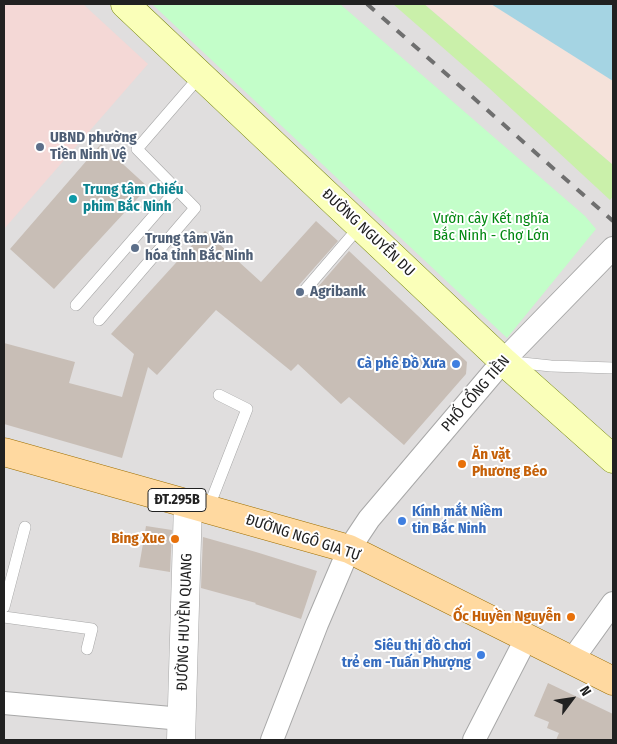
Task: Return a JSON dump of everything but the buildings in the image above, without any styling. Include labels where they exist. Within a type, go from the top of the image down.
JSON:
[{"type":"main road","name":"ĐƯỜNG NGUYỄN DU","points":[[126,4],[504,361],[613,459]]},
{"type":"main road","name":"ĐƯỜNG NGÔ GIA TỰ","points":[[4,452],[349,549],[613,681]]},
{"type":"street","name":"PHỐ CỔNG TIỀN","points":[[272,740],[349,549],[369,519],[504,361],[613,248]]},
{"type":"street","name":"ĐƯỜNG HUYỀN QUANG","points":[[181,730],[198,506]]},
{"type":"street","points":[[572,660],[613,603]]},
{"type":"street","points":[[474,740],[527,637]]},
{"type":"street","points":[[4,703],[181,730]]},
{"type":"lane","points":[[99,320],[195,208],[137,149],[201,75]]},
{"type":"lane","points":[[76,305],[177,189]]},
{"type":"lane","points":[[305,290],[360,226]]},
{"type":"lane","points":[[504,361],[551,366],[613,368]]},
{"type":"lane","points":[[198,506],[247,409],[219,394]]},
{"type":"lane","points":[[4,607],[25,527]]},
{"type":"lane","points":[[4,617],[92,629],[87,649]]},
{"type":"shaded area","points":[[4,4],[613,4],[613,740],[4,740]]},
{"type":"shaded area","name":"UBND phường Tiền Ninh Vệ","points":[[4,4],[83,4],[148,64],[4,229]]},
{"type":"shaded area","points":[[424,4],[613,4],[613,165]]},
{"type":"green space","name":"Vườn cây Kết nghĩa Bắc Ninh - Chợ Lớn","points":[[152,4],[340,4],[585,216],[596,229],[507,338]]},
{"type":"green space","points":[[393,4],[424,4],[613,165],[613,196],[610,200],[489,88]]},
{"type":"water","points":[[491,4],[613,4],[613,81]]},
{"type":"railway","points":[[367,4],[613,221]]},
{"type":"place","name":"UBND phường Tiền Ninh Vệ","points":[[40,147]]},
{"type":"place","name":"Trung tâm Chiếu phim Bắc Ninh","points":[[73,199]]},
{"type":"place","name":"Trung tâm Văn hóa tỉnh Bắc Ninh","points":[[135,248]]},
{"type":"place","name":"Agribank","points":[[300,292]]},
{"type":"place","name":"Cà phê Đồ Xưa","points":[[456,364]]},
{"type":"place","name":"Ăn vặt Phương Béo","points":[[462,464]]},
{"type":"place","name":"Kính mắt Niềm tin Bắc Ninh","points":[[402,521]]},
{"type":"place","name":"Bing Xue","points":[[175,539]]},
{"type":"place","name":"Ốc Huyền Nguyễn","points":[[571,617]]},
{"type":"place","name":"Siêu thị đồ chơi trẻ em -Tuấn Phượng","points":[[481,655]]}]
